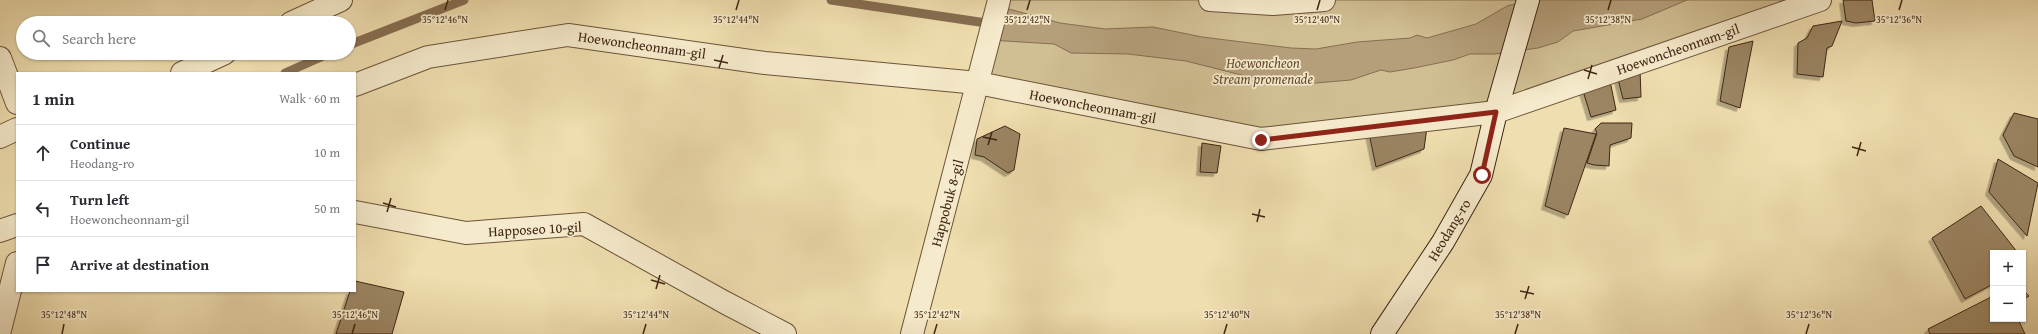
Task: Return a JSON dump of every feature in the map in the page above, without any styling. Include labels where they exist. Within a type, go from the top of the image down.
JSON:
[{"type":"street","points":[[306,16],[341,0]]},
{"type":"street","name":"Happobuk 8-gil","points":[[912,334],[999,0]]},
{"type":"street","points":[[1210,0],[1273,4],[1324,0]]},
{"type":"street","name":"Heodang-ro","points":[[1382,334],[1443,242],[1482,175],[1496,112],[1528,0]]},
{"type":"street","name":"Hoewoncheonnam-gil","points":[[356,85],[428,57],[568,35],[765,63],[980,77],[1261,140],[1496,112],[1808,2]]},
{"type":"street","points":[[0,58],[16,100]]},
{"type":"street","points":[[184,72],[210,60]]},
{"type":"street","points":[[0,137],[16,129]]},
{"type":"street","name":"Happoseo 10-gil","points":[[356,212],[466,233],[584,224],[724,302],[785,334]]},
{"type":"street","points":[[0,231],[16,225]]},
{"type":"street","points":[[0,330],[16,267]]},
{"type":"green space","name":"Hoewoncheon Stream promenade","points":[[999,0],[1801,0],[1496,112],[1261,139],[978,83]]},
{"type":"shaded area","points":[[1530,0],[1687,0],[1642,19],[1573,31],[1558,42],[1538,48],[1495,54],[1470,54],[1453,60],[1414,68],[1390,72],[1381,70],[1351,80],[1316,83],[1277,84],[1186,61],[1128,54],[1071,53],[1054,44],[989,40],[998,6],[1060,23],[1105,29],[1153,27],[1202,37],[1291,48],[1316,49],[1357,42],[1410,38],[1417,35],[1427,38],[1476,24],[1507,6]]},
{"type":"building","points":[[1843,0],[1872,0],[1875,21],[1856,23],[1846,21]]},
{"type":"building","points":[[1842,21],[1832,46],[1827,48],[1823,77],[1797,74],[1798,43],[1807,38],[1813,26]]},
{"type":"building","points":[[1753,41],[1740,108],[1720,101],[1729,47]]},
{"type":"building","points":[[1640,70],[1641,97],[1623,99],[1618,79]]},
{"type":"building","points":[[1610,81],[1616,110],[1591,117],[1583,91]]},
{"type":"building","points":[[2014,113],[2038,119],[2038,167],[2014,156],[2003,135]]},
{"type":"building","points":[[1601,123],[1632,123],[1631,138],[1610,145],[1609,166],[1587,163],[1597,133],[1595,129]]},
{"type":"building","points":[[1005,126],[1020,134],[1014,170],[1008,173],[984,157],[975,155],[977,139]]},
{"type":"building","points":[[1427,127],[1424,149],[1376,167],[1369,133]]},
{"type":"building","points":[[1564,128],[1596,134],[1568,215],[1545,206]]},
{"type":"building","points":[[1202,143],[1221,146],[1217,173],[1200,172]]},
{"type":"building","points":[[1998,159],[2038,183],[2027,236],[1989,192]]},
{"type":"building","points":[[1981,206],[2016,250],[1990,250],[1990,286],[1965,299],[1932,238]]},
{"type":"building","points":[[356,281],[404,292],[392,334],[336,334],[350,292],[356,292]]},
{"type":"building","points":[[1990,298],[1990,322],[2019,322],[2025,334],[1930,334],[1928,329]]},
{"type":"waterway","points":[[356,42],[464,0]]},
{"type":"waterway","points":[[831,0],[993,24]]},
{"type":"waterway","points":[[287,72],[314,60]]},
{"type":"route","points":[[1261,140],[1496,112],[1482,175]]}]
